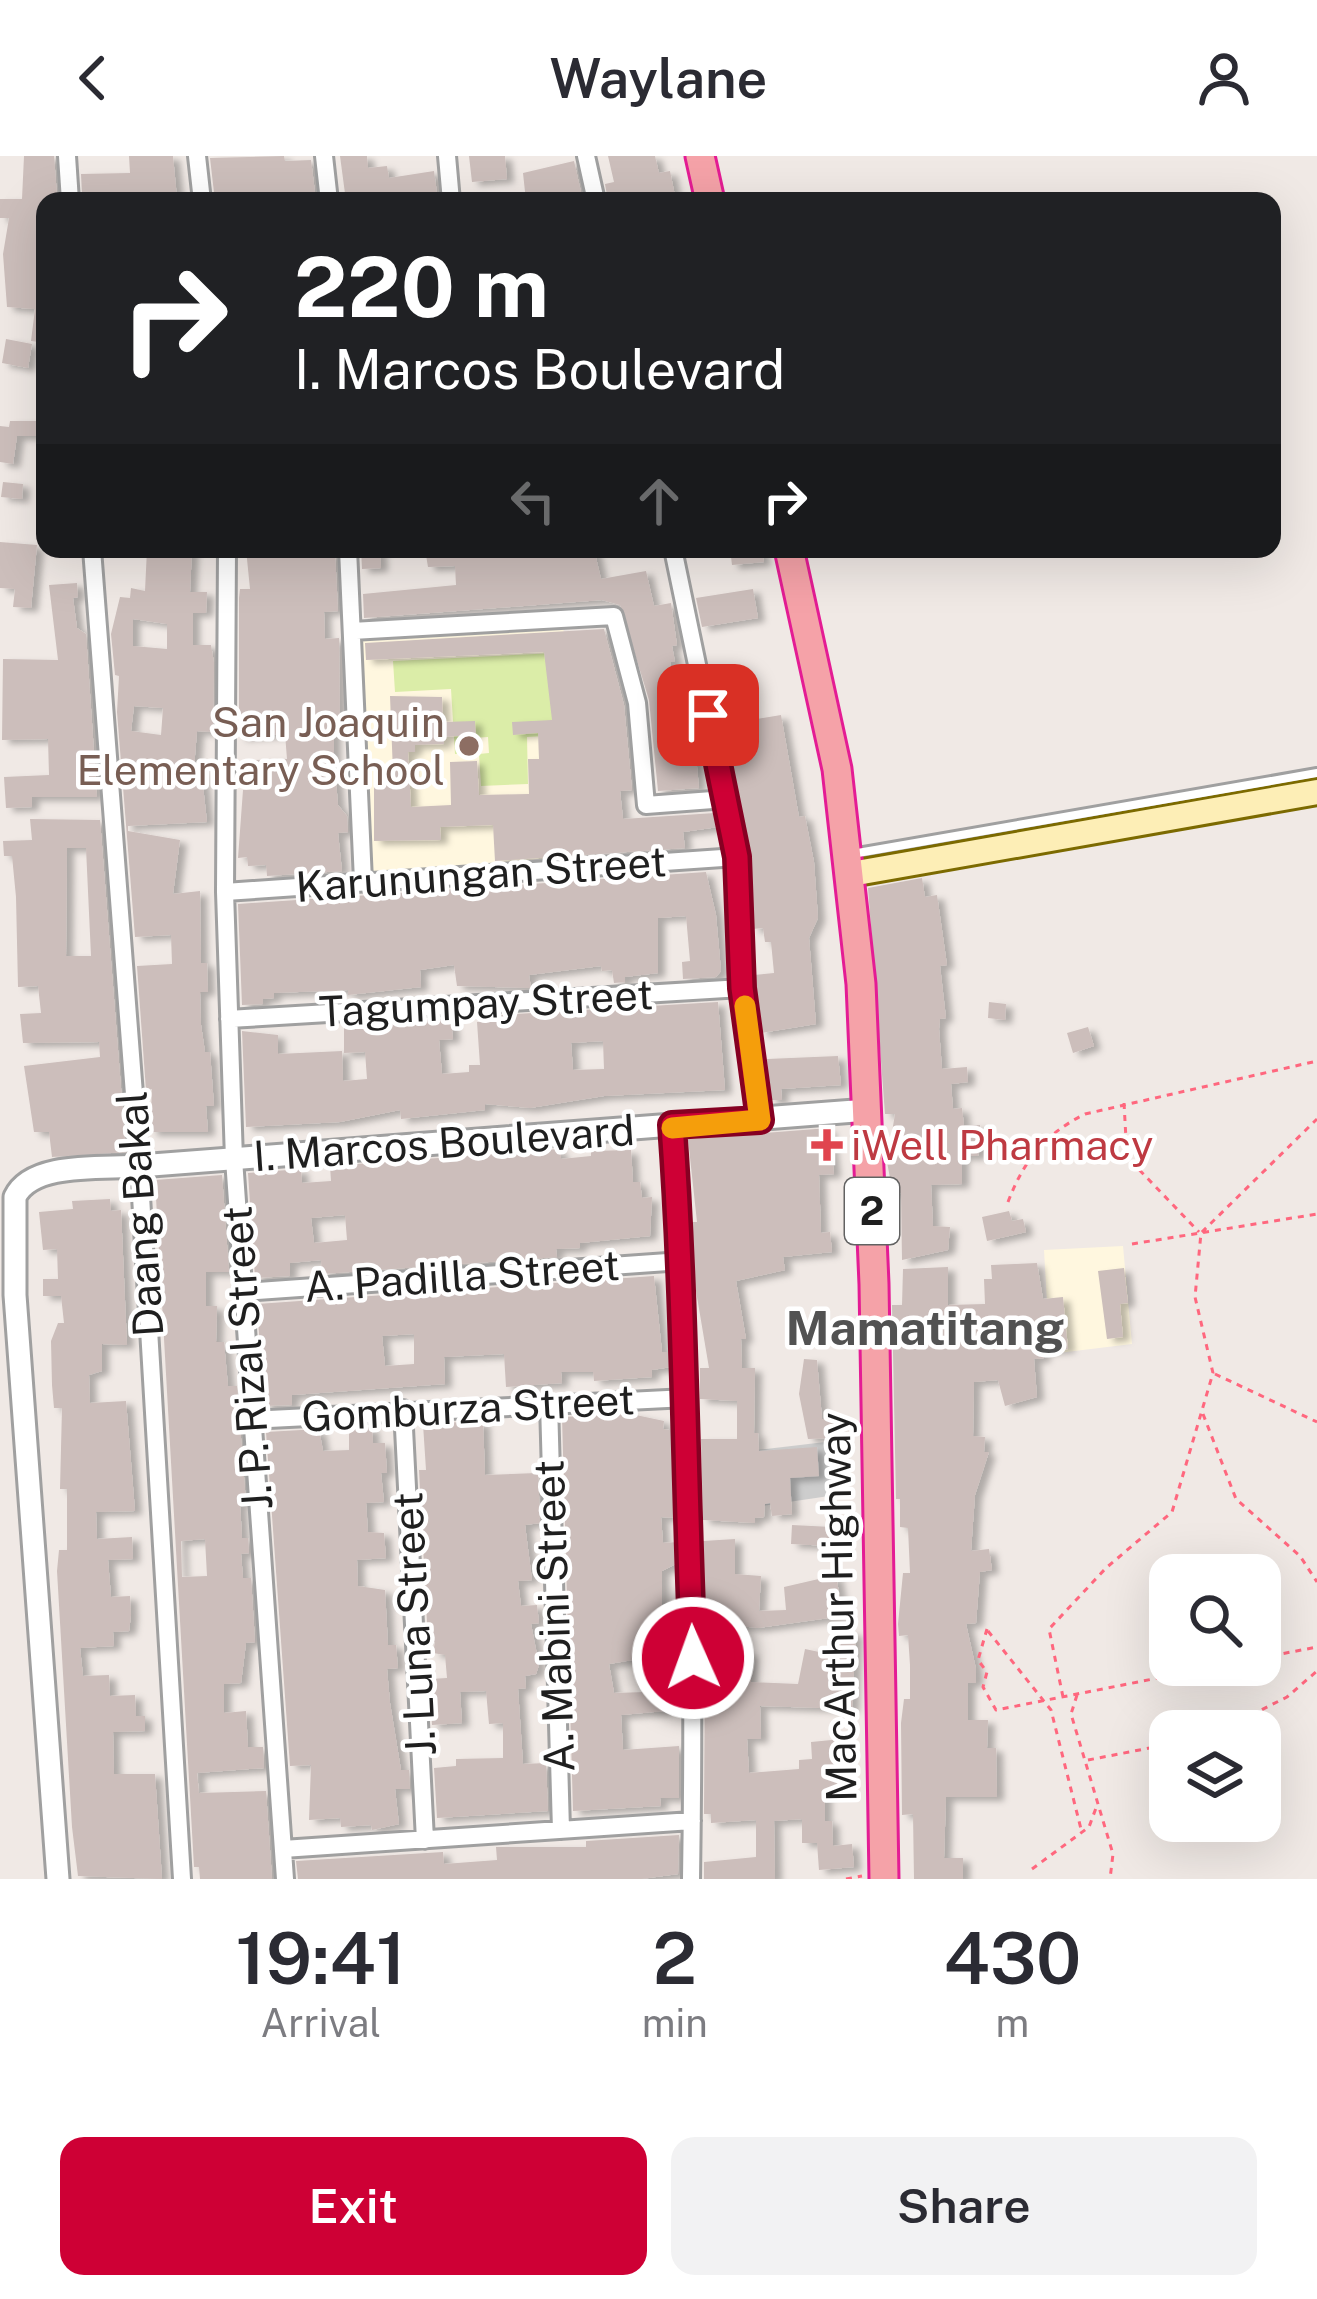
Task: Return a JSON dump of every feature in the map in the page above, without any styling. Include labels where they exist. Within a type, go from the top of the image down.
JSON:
[{"type":"highway","points":[[700,156],[708,192]]},
{"type":"highway","name":"MacArthur Highway","points":[[792,558],[837,769],[850,864],[868,1110],[884,1879]]},
{"type":"main road","points":[[850,864],[1317,792]]},
{"type":"street","points":[[67,156],[69,192]]},
{"type":"street","points":[[197,156],[201,192]]},
{"type":"street","points":[[324,156],[328,192]]},
{"type":"street","points":[[447,156],[450,192]]},
{"type":"street","points":[[586,156],[594,192]]},
{"type":"street","name":"Daang Bakal","points":[[93,558],[139,1166],[182,1879]]},
{"type":"street","name":"J. P. Rizal Street","points":[[227,558],[225,892],[234,1159],[285,1879]]},
{"type":"street","points":[[348,558],[363,881]]},
{"type":"street","points":[[676,558],[737,857],[742,988],[760,1120]]},
{"type":"street","points":[[352,631],[614,616],[637,703],[646,805],[726,799]]},
{"type":"street","name":"Karunungan Street","points":[[225,892],[737,857]]},
{"type":"street","name":"Tagumpay Street","points":[[229,1018],[742,988]]},
{"type":"street","name":"I. Marcos Boulevard","points":[[58,1879],[15,1295],[15,1197],[22,1183],[37,1175],[139,1166],[868,1110]]},
{"type":"street","points":[[672,1125],[688,1397],[692,1879]]},
{"type":"street","name":"A. Padilla Street","points":[[243,1292],[682,1261]]},
{"type":"street","name":"Gomburza Street","points":[[249,1420],[688,1397]]},
{"type":"street","name":"A. Mabini Street","points":[[548,1402],[561,1830]]},
{"type":"street","name":"J. Luna Street","points":[[403,1409],[425,1840]]},
{"type":"street","points":[[284,1850],[692,1821]]},
{"type":"lane","points":[[850,864],[1317,773]]},
{"type":"path","points":[[1008,1202],[1022,1167],[1054,1129],[1124,1103],[1317,1060]]},
{"type":"path","points":[[1124,1103],[1127,1157],[1201,1233]]},
{"type":"path","points":[[1063,1697],[1049,1629],[1106,1568],[1172,1512],[1202,1412],[1213,1373],[1195,1297],[1201,1233],[1317,1119]]},
{"type":"path","points":[[1132,1244],[1317,1214]]},
{"type":"path","points":[[1213,1373],[1317,1422]]},
{"type":"path","points":[[1202,1412],[1236,1499],[1300,1556],[1317,1582]]},
{"type":"path","points":[[1082,1833],[1045,1702],[987,1630],[978,1660],[987,1672],[983,1687],[995,1710],[1045,1702],[1149,1680]]},
{"type":"path","points":[[1281,1654],[1317,1647]]},
{"type":"path","points":[[1261,1710],[1287,1697],[1317,1671]]},
{"type":"path","points":[[1078,1694],[1070,1702],[1071,1714],[1113,1854],[1110,1879]]},
{"type":"path","points":[[1086,1760],[1149,1748]]},
{"type":"path","points":[[1032,1869],[1082,1833],[1096,1807]]},
{"type":"shaded area","name":"San Joaquin Elementary School","points":[[563,626],[589,854],[369,875],[356,637]]},
{"type":"shaded area","points":[[1123,1246],[1132,1344],[1050,1354],[1044,1250]]},
{"type":"shaded area","points":[[842,1440],[849,1493],[762,1506],[757,1450]]},
{"type":"green space","points":[[555,653],[563,735],[527,737],[528,784],[481,786],[479,754],[489,753],[488,737],[473,738],[473,753],[455,754],[451,689],[395,692],[393,661]]},
{"type":"building","points":[[24,156],[54,156],[57,192],[36,192],[36,342],[31,341],[35,309],[7,307],[3,254],[9,218],[0,218],[0,199],[22,199]]},
{"type":"building","points":[[129,156],[173,156],[176,192],[82,192],[81,174],[130,173]]},
{"type":"building","points":[[340,156],[367,156],[368,168],[387,166],[389,178],[434,171],[437,192],[345,192]]},
{"type":"building","points":[[469,156],[505,156],[507,179],[472,182]]},
{"type":"building","points":[[608,156],[655,156],[659,173],[670,171],[674,192],[606,192],[605,184],[614,182]]},
{"type":"building","points":[[210,158],[311,160],[315,192],[214,192]]},
{"type":"building","points":[[574,161],[581,192],[525,192],[523,173]]},
{"type":"building","points":[[6,339],[32,344],[28,368],[2,363]]},
{"type":"building","points":[[10,421],[36,421],[36,436],[17,436],[13,464],[0,462],[0,426],[9,427]]},
{"type":"building","points":[[3,482],[23,484],[22,499],[1,497]]},
{"type":"building","points":[[0,542],[36,545],[31,608],[13,607],[15,589],[0,588]]},
{"type":"building","points":[[147,558],[192,558],[190,592],[207,592],[206,613],[193,613],[193,645],[211,645],[214,663],[213,732],[197,731],[194,768],[201,768],[207,822],[128,826],[128,831],[180,840],[173,894],[200,891],[201,963],[207,963],[208,992],[200,992],[201,1025],[205,1052],[210,1052],[214,1106],[206,1106],[208,1132],[150,1132],[152,1089],[146,1090],[137,966],[172,964],[171,935],[135,937],[117,712],[119,676],[115,675],[111,634],[120,597],[130,598],[131,588],[145,591]],"holes":[[[133,619],[167,624],[167,649],[133,646]],[[134,706],[163,708],[161,735],[131,731]]]},
{"type":"building","points":[[247,558],[335,558],[338,611],[324,612],[325,639],[339,638],[340,727],[334,727],[334,758],[338,805],[347,816],[348,832],[338,833],[342,871],[267,876],[266,865],[248,866],[247,857],[238,858],[243,790],[257,790],[255,760],[287,759],[285,734],[239,737],[239,598],[240,589],[250,589]]},
{"type":"building","points":[[361,558],[380,558],[381,568],[362,569]]},
{"type":"building","points":[[426,558],[596,558],[601,579],[646,571],[654,606],[671,603],[677,645],[672,646],[675,662],[670,662],[676,688],[688,686],[691,699],[678,702],[683,735],[694,734],[699,788],[658,791],[649,700],[620,605],[602,600],[364,618],[363,594],[456,585],[455,566],[428,567]]},
{"type":"building","points":[[731,558],[763,558],[764,562],[732,565]]},
{"type":"building","points":[[77,583],[78,597],[73,598],[77,628],[86,634],[97,797],[32,797],[32,807],[6,808],[4,777],[49,775],[48,739],[2,740],[3,659],[58,660],[49,585]]},
{"type":"building","points":[[753,589],[758,618],[702,627],[696,598]]},
{"type":"building","points":[[604,629],[624,705],[632,790],[620,791],[623,819],[715,813],[718,827],[683,832],[685,848],[495,861],[493,825],[440,827],[441,840],[374,841],[374,772],[393,772],[390,696],[442,697],[443,722],[475,721],[476,735],[444,737],[444,744],[415,745],[415,752],[408,752],[411,807],[451,805],[450,762],[477,761],[479,795],[529,794],[528,759],[539,759],[538,733],[513,735],[512,722],[552,720],[544,652],[366,660],[365,643]]},
{"type":"building","points":[[781,715],[799,817],[805,816],[814,862],[818,918],[809,938],[816,1024],[761,1033],[754,975],[774,973],[771,942],[765,942],[763,928],[753,929],[750,855],[722,725]]},
{"type":"building","points":[[30,819],[100,820],[126,1152],[52,1157],[49,1132],[34,1132],[24,1066],[100,1057],[99,1042],[23,1043],[20,1014],[41,1013],[38,986],[18,987],[12,856],[4,856],[3,841],[32,840]],"holes":[[[67,848],[86,848],[91,956],[66,956]]]},
{"type":"building","points":[[706,872],[716,915],[721,971],[716,977],[683,979],[682,962],[690,961],[686,916],[658,918],[658,973],[625,977],[625,982],[614,983],[612,970],[602,971],[601,966],[529,975],[531,988],[457,986],[454,965],[420,970],[421,987],[348,995],[348,990],[274,993],[263,1004],[242,1005],[238,904]]},
{"type":"building","points":[[922,878],[925,897],[937,895],[947,965],[940,966],[946,1018],[940,1019],[939,1029],[942,1069],[967,1067],[968,1082],[951,1084],[953,1109],[962,1108],[964,1126],[980,1125],[981,1143],[978,1156],[962,1156],[962,1184],[931,1185],[933,1226],[950,1227],[948,1250],[902,1260],[901,1193],[893,1194],[887,1162],[895,1114],[885,1114],[868,888]]},
{"type":"building","points":[[718,1002],[725,1090],[604,1096],[530,1108],[485,1104],[485,1110],[401,1119],[400,1110],[340,1122],[246,1127],[242,1031],[278,1035],[278,1054],[342,1051],[343,1081],[367,1079],[365,1052],[344,1053],[344,1026],[451,1018],[453,1039],[439,1040],[442,1074],[469,1072],[469,1065],[480,1065],[477,1022],[499,1021],[499,1015]],"holes":[[[603,1041],[604,1069],[573,1070],[571,1043]]]},
{"type":"building","points":[[989,1002],[1006,1004],[1005,1020],[988,1018]]},
{"type":"building","points":[[1088,1027],[1094,1046],[1073,1053],[1067,1033]]},
{"type":"building","points":[[838,1056],[841,1085],[781,1089],[782,1100],[770,1100],[767,1059]]},
{"type":"building","points":[[829,1128],[834,1174],[819,1175],[821,1233],[830,1232],[832,1252],[783,1257],[785,1270],[736,1281],[746,1339],[741,1339],[742,1368],[755,1368],[754,1433],[758,1433],[759,1451],[817,1447],[819,1476],[790,1478],[792,1514],[772,1516],[770,1503],[755,1523],[703,1520],[701,1439],[737,1439],[737,1401],[700,1399],[700,1368],[709,1368],[694,1279],[691,1222],[697,1222],[688,1139]]},
{"type":"building","points":[[560,1149],[561,1159],[591,1156],[591,1151],[631,1150],[633,1182],[640,1182],[642,1198],[652,1197],[650,1236],[580,1243],[580,1248],[556,1249],[557,1257],[322,1274],[321,1260],[290,1263],[290,1276],[255,1278],[248,1173],[301,1169],[302,1183],[331,1181],[330,1166]],"holes":[[[345,1215],[347,1240],[314,1243],[311,1218]]]},
{"type":"building","points":[[222,1175],[229,1272],[206,1272],[206,1306],[217,1306],[216,1342],[224,1342],[228,1386],[237,1386],[246,1503],[240,1503],[242,1538],[248,1538],[249,1553],[241,1554],[243,1578],[251,1578],[255,1642],[246,1643],[241,1683],[224,1684],[224,1713],[246,1711],[248,1747],[263,1747],[264,1768],[197,1773],[199,1793],[266,1791],[272,1879],[200,1879],[199,1867],[194,1867],[155,1180]],"holes":[[[205,1539],[207,1576],[182,1577],[181,1541]]]},
{"type":"building","points":[[110,1199],[111,1211],[121,1210],[127,1345],[102,1344],[102,1371],[89,1375],[90,1403],[126,1401],[135,1511],[96,1512],[97,1539],[132,1537],[133,1559],[108,1560],[111,1597],[130,1596],[131,1615],[129,1631],[113,1632],[114,1646],[80,1648],[83,1676],[109,1675],[110,1696],[135,1695],[136,1716],[145,1716],[145,1731],[113,1732],[114,1774],[155,1774],[162,1879],[78,1876],[72,1827],[57,1571],[59,1550],[67,1550],[67,1489],[60,1489],[62,1408],[54,1408],[51,1341],[58,1323],[64,1323],[61,1296],[43,1296],[43,1279],[58,1279],[57,1249],[43,1250],[39,1212],[73,1209],[72,1201]]},
{"type":"building","points":[[1009,1211],[1012,1221],[1023,1219],[1026,1232],[987,1241],[982,1217]]},
{"type":"building","points":[[1037,1263],[1043,1299],[1063,1297],[1068,1349],[1043,1351],[1044,1358],[1034,1359],[1037,1397],[1005,1406],[998,1380],[974,1382],[973,1436],[985,1437],[984,1452],[989,1452],[975,1495],[971,1551],[989,1549],[992,1570],[980,1572],[976,1623],[966,1624],[976,1669],[976,1683],[968,1683],[968,1720],[988,1720],[987,1748],[996,1748],[997,1797],[946,1797],[944,1858],[963,1858],[963,1879],[914,1879],[913,1814],[902,1815],[901,1723],[904,1699],[910,1699],[910,1665],[908,1635],[899,1636],[898,1624],[903,1573],[910,1573],[908,1528],[900,1527],[900,1499],[896,1499],[892,1305],[902,1305],[903,1269],[948,1267],[948,1305],[985,1304],[984,1279],[992,1279],[991,1265]]},
{"type":"building","points":[[1124,1268],[1128,1303],[1120,1304],[1123,1337],[1107,1339],[1098,1271]]},
{"type":"building","points":[[654,1276],[662,1352],[670,1352],[671,1367],[652,1370],[652,1377],[594,1381],[593,1372],[561,1372],[562,1383],[506,1387],[504,1354],[444,1357],[445,1384],[292,1395],[292,1405],[264,1406],[257,1304]],"holes":[[[414,1334],[414,1364],[385,1366],[382,1336]]]},
{"type":"building","points":[[804,1359],[817,1360],[822,1419],[834,1419],[835,1438],[808,1439],[799,1394]]},
{"type":"building","points":[[631,1414],[664,1421],[663,1429],[675,1431],[677,1518],[661,1517],[663,1543],[678,1542],[678,1563],[662,1571],[662,1626],[675,1627],[674,1648],[668,1648],[671,1684],[662,1684],[665,1711],[621,1715],[623,1750],[679,1746],[679,1798],[660,1798],[661,1806],[573,1811],[562,1417]],"holes":[[[644,1658],[646,1692],[614,1693],[609,1664]]]},
{"type":"building","points":[[483,1421],[485,1475],[537,1473],[538,1467],[540,1523],[525,1525],[532,1580],[518,1581],[521,1606],[537,1605],[539,1623],[531,1624],[539,1665],[536,1674],[525,1676],[526,1688],[518,1689],[523,1764],[546,1763],[548,1811],[437,1818],[434,1768],[456,1766],[456,1759],[503,1758],[503,1723],[489,1724],[486,1691],[460,1692],[462,1723],[432,1725],[430,1679],[447,1678],[445,1655],[433,1653],[435,1642],[428,1641],[419,1470],[426,1470],[423,1424]]},
{"type":"building","points":[[372,1427],[373,1443],[385,1443],[387,1473],[381,1473],[384,1502],[366,1503],[368,1532],[384,1533],[386,1558],[357,1560],[358,1586],[385,1590],[388,1645],[396,1645],[398,1668],[387,1669],[390,1703],[401,1770],[409,1770],[410,1789],[395,1789],[399,1824],[372,1830],[371,1825],[341,1827],[340,1818],[309,1820],[311,1765],[290,1766],[266,1432],[319,1429],[323,1451],[349,1450],[349,1428]]},
{"type":"building","points":[[792,1525],[832,1527],[831,1546],[791,1544]]},
{"type":"building","points":[[735,1539],[735,1574],[761,1576],[759,1611],[786,1610],[784,1587],[836,1575],[843,1616],[758,1628],[704,1622],[703,1541]]},
{"type":"building","points":[[844,1630],[856,1633],[852,1709],[760,1706],[761,1739],[747,1739],[749,1773],[799,1769],[799,1760],[812,1759],[811,1742],[842,1739],[847,1791],[825,1792],[825,1821],[832,1821],[833,1846],[852,1844],[854,1867],[819,1870],[817,1843],[802,1843],[802,1819],[774,1821],[775,1879],[704,1879],[704,1862],[756,1857],[756,1820],[711,1823],[711,1814],[704,1814],[705,1653],[751,1652],[751,1682],[798,1684],[805,1649],[838,1656]]},
{"type":"building","points":[[679,1835],[678,1874],[641,1879],[298,1879],[296,1861],[443,1852],[444,1864],[497,1860],[496,1847],[586,1847],[586,1841]]},
{"type":"slow traffic","points":[[672,1128],[760,1120],[745,1006]]},
{"type":"place","name":"San Joaquin Elementary School","points":[[469,746]]},
{"type":"place","name":"iWell Pharmacy","points":[[827,1145]]},
{"type":"district","name":"Mamatitang","points":[[925,1328]]},
{"type":"route","points":[[693,1658],[684,1449],[688,1397],[672,1125],[760,1120],[742,988],[737,857],[708,715]]}]
